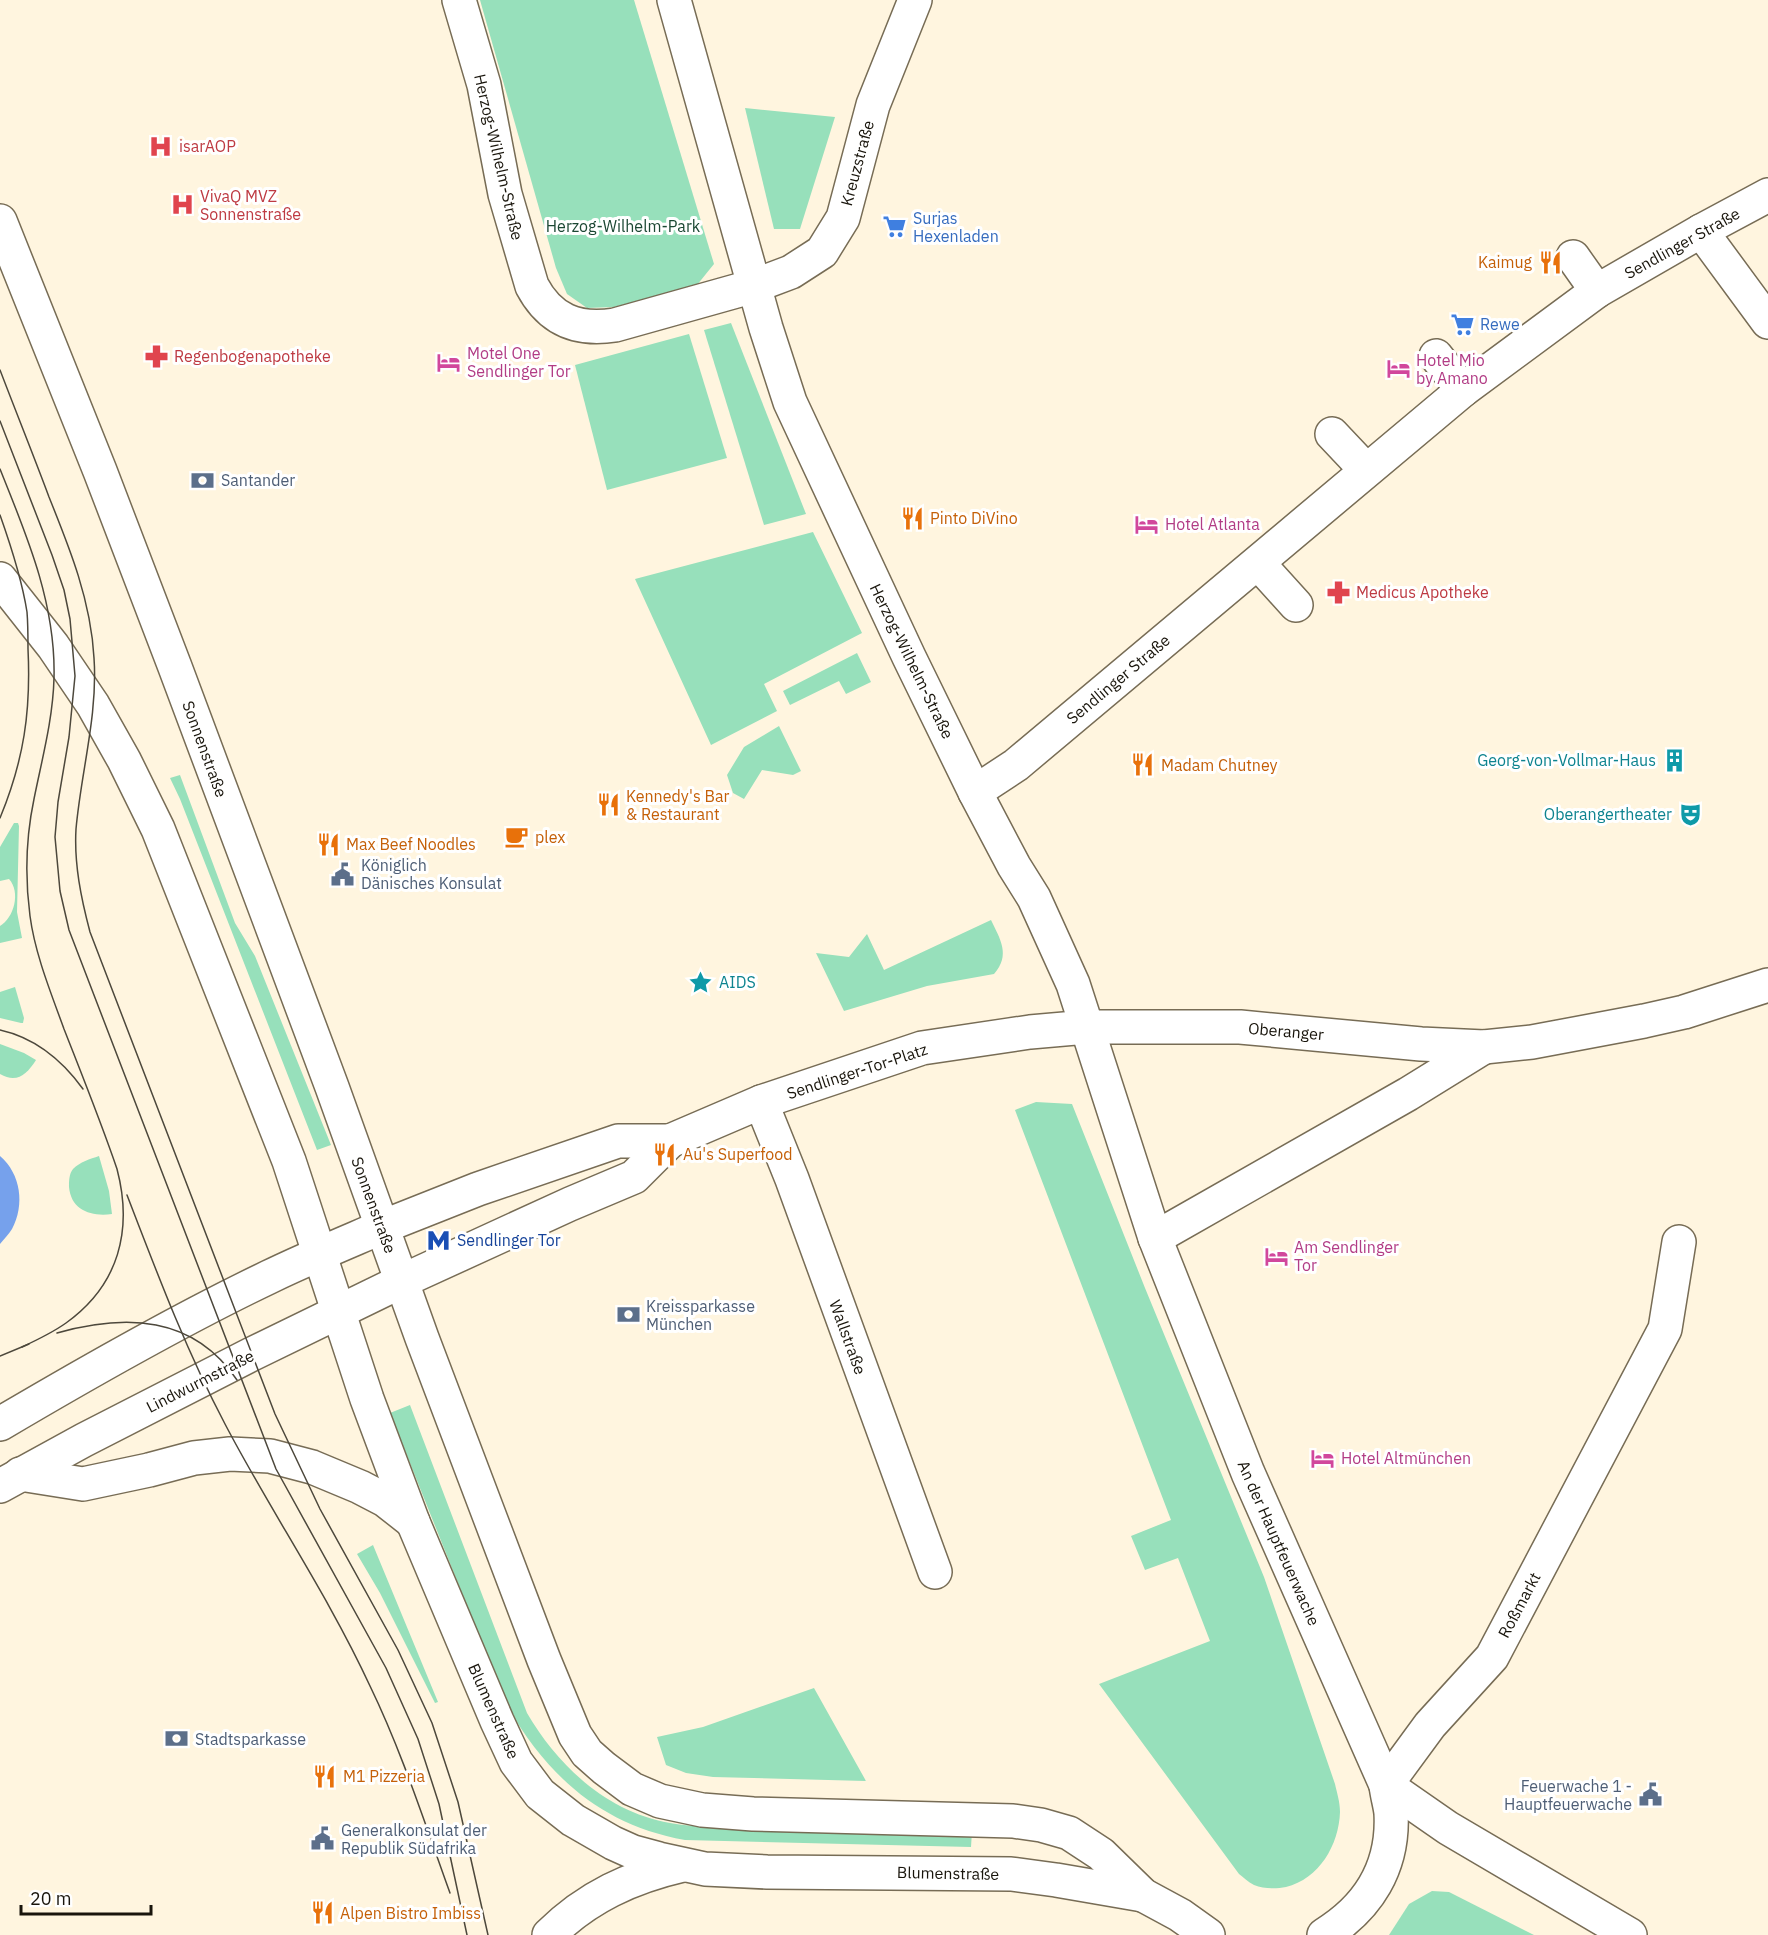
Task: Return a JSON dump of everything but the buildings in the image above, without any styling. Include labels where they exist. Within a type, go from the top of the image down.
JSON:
[{"type":"street","name":"Herzog-Wilhelm-Straße","points":[[459,0],[484,85],[505,194],[528,274],[538,298],[546,307],[555,315],[580,326],[604,327],[754,286]]},
{"type":"street","name":"Herzog-Wilhelm-Straße","points":[[674,0],[766,328],[790,402],[975,792],[1014,866],[1034,898],[1073,984],[1087,1027]]},
{"type":"street","name":"Kreuzstraße","points":[[754,286],[790,272],[822,252],[843,218],[873,105],[915,0]]},
{"type":"street","name":"Sendlinger Straße","points":[[975,792],[1016,765],[1463,390],[1597,291],[1768,195]]},
{"type":"street","name":"Sonnenstraße","points":[[0,220],[175,667],[402,1281]]},
{"type":"street","points":[[1701,231],[1768,322]]},
{"type":"street","points":[[1573,257],[1597,291]]},
{"type":"street","points":[[1436,356],[1463,390]]},
{"type":"street","points":[[1332,434],[1366,470]]},
{"type":"street","points":[[1258,562],[1296,605]]},
{"type":"street","points":[[0,579],[81,685],[124,760],[158,828],[290,1161],[320,1254]]},
{"type":"street","name":"Oberanger","points":[[1087,1027],[1240,1027],[1421,1044],[1484,1047],[1532,1042],[1616,1027],[1684,1012],[1768,985]]},
{"type":"street","name":"Sendlinger-Tor-Platz","points":[[402,1281],[634,1177],[670,1141],[761,1102],[922,1048],[1019,1033],[1087,1027]]},
{"type":"street","name":"An der Hauptfeuerwache","points":[[1087,1027],[1155,1238],[1248,1473],[1386,1785]]},
{"type":"street","name":"Oberanger","points":[[1155,1238],[1408,1094],[1484,1047]]},
{"type":"street","name":"Wallstraße","points":[[761,1102],[792,1179],[935,1572]]},
{"type":"street","name":"Sendlinger-Tor-Platz","points":[[382,1227],[478,1189],[618,1141],[670,1141]]},
{"type":"street","points":[[0,1424],[177,1324],[272,1275],[382,1227]]},
{"type":"street","name":"Roßmarkt","points":[[1386,1785],[1430,1725],[1492,1657],[1665,1329],[1679,1242]]},
{"type":"street","name":"Blumenstraße","points":[[320,1254],[367,1399],[413,1522],[516,1762],[551,1804],[590,1831],[633,1852],[683,1865],[767,1872],[1011,1874],[1143,1895]]},
{"type":"street","name":"Blumenstraße","points":[[402,1281],[567,1720],[587,1752],[604,1768],[632,1789],[660,1801],[702,1810],[753,1814],[1013,1821],[1041,1825],[1068,1833],[1101,1854],[1143,1895],[1180,1914],[1208,1935]]},
{"type":"street","name":"Lindwurmstraße","points":[[10,1480],[338,1310],[402,1281]]},
{"type":"street","points":[[10,1480],[83,1484],[214,1455],[270,1456],[312,1467],[360,1487],[385,1500],[413,1522]]},
{"type":"street","points":[[1324,1935],[1347,1919],[1367,1898],[1381,1876],[1389,1844],[1390,1813],[1386,1785]]},
{"type":"street","points":[[1386,1785],[1448,1828],[1630,1935]]},
{"type":"street","points":[[549,1935],[583,1905],[610,1889],[646,1875],[683,1865]]},
{"type":"green space","name":"Herzog-Wilhelm-Park","points":[[480,0],[634,0],[714,264],[697,285],[614,307],[587,308],[567,294],[556,268]]},
{"type":"green space","points":[[745,108],[835,117],[800,229],[774,229]]},
{"type":"green space","points":[[731,323],[806,514],[764,525],[704,330]]},
{"type":"green space","points":[[689,334],[727,458],[607,490],[575,365]]},
{"type":"green space","points":[[813,532],[862,633],[764,684],[777,711],[711,745],[635,579]]},
{"type":"green space","points":[[857,653],[871,682],[846,694],[839,681],[790,705],[783,691]]},
{"type":"green space","points":[[779,726],[801,771],[793,775],[762,770],[744,799],[733,793],[727,775],[744,747]]},
{"type":"green space","points":[[180,775],[235,923],[255,956],[331,1145],[317,1150],[170,778]]},
{"type":"green space","points":[[14,823],[18,823],[19,826],[17,912],[22,938],[0,943],[0,926],[12,911],[15,891],[9,879],[0,881],[0,847]]},
{"type":"green space","points":[[991,920],[1000,940],[1003,954],[994,974],[927,986],[844,1011],[816,953],[849,957],[867,934],[884,970]]},
{"type":"green space","points":[[15,987],[24,1018],[23,1023],[0,1018],[0,992]]},
{"type":"green space","points":[[0,1044],[36,1060],[21,1076],[6,1077],[0,1074]]},
{"type":"green space","points":[[1036,1102],[1072,1104],[1264,1577],[1335,1784],[1340,1812],[1336,1837],[1331,1848],[1325,1859],[1308,1877],[1286,1887],[1270,1888],[1254,1885],[1239,1874],[1099,1684],[1210,1641],[1178,1558],[1145,1570],[1131,1536],[1171,1520],[1015,1110]]},
{"type":"green space","points":[[99,1156],[109,1191],[112,1214],[104,1215],[83,1210],[74,1201],[69,1187],[73,1169]]},
{"type":"green space","points":[[410,1405],[527,1713],[554,1751],[586,1784],[625,1809],[670,1823],[716,1827],[972,1831],[971,1847],[685,1840],[655,1833],[628,1823],[603,1810],[581,1794],[541,1755],[507,1706],[390,1413]]},
{"type":"green space","points":[[373,1545],[438,1702],[435,1703],[380,1593],[357,1554]]},
{"type":"green space","points":[[814,1688],[866,1781],[713,1777],[686,1773],[666,1765],[657,1737],[703,1727]]},
{"type":"green space","points":[[1432,1891],[1449,1892],[1534,1935],[1389,1935],[1409,1904]]},
{"type":"water","points":[[0,1156],[13,1172],[19,1190],[19,1210],[12,1229],[0,1244]]},
{"type":"tram line","points":[[0,370],[72,556],[89,616],[94,658],[94,701],[78,808],[76,855],[90,932],[275,1414],[320,1509],[398,1650],[432,1723],[458,1802],[488,1935]]},
{"type":"tram line","points":[[0,421],[52,555],[64,590],[70,619],[75,676],[55,837],[60,891],[69,930],[276,1469],[386,1668],[418,1739],[439,1804],[467,1935]]},
{"type":"tram line","points":[[0,469],[38,571],[45,597],[53,651],[52,709],[31,813],[28,843],[27,887],[32,930],[49,987],[117,1169],[122,1192],[123,1213],[122,1235],[117,1255],[110,1274],[99,1291],[66,1323],[22,1347]]},
{"type":"tram line","points":[[0,515],[16,563],[25,600],[28,621],[29,672],[24,735],[15,776],[0,818]]},
{"type":"tram line","points":[[0,1030],[25,1039],[47,1052],[83,1089]]},
{"type":"tram line","points":[[127,1195],[197,1368],[243,1457],[354,1652],[382,1711],[413,1788],[450,1893]]},
{"type":"tram line","points":[[57,1333],[108,1323],[132,1322],[156,1325],[179,1332],[200,1343],[219,1359],[237,1380]]},
{"type":"tram line","points":[[0,1356],[29,1344]]},
{"type":"place","name":"isarAOP","points":[[161,146]]},
{"type":"place","name":"VivaQ MVZ Sonnenstraße","points":[[182,205]]},
{"type":"place","name":"Surjas Hexenladen","points":[[895,227]]},
{"type":"place","name":"Kaimug","points":[[1550,262]]},
{"type":"place","name":"Rewe","points":[[1462,324]]},
{"type":"place","name":"Regenbogenapotheke","points":[[156,356]]},
{"type":"place","name":"Motel One Sendlinger Tor","points":[[449,362]]},
{"type":"place","name":"Hotel Mio by Amano","points":[[1398,369]]},
{"type":"place","name":"Santander","points":[[203,480]]},
{"type":"place","name":"Pinto DiVino","points":[[912,518]]},
{"type":"place","name":"Hotel Atlanta","points":[[1147,524]]},
{"type":"place","name":"Medicus Apotheke","points":[[1338,592]]},
{"type":"place","name":"Georg-von-Vollmar-Haus","points":[[1674,760]]},
{"type":"place","name":"Madam Chutney","points":[[1143,765]]},
{"type":"place","name":"Kennedy's Bar & Restaurant","points":[[608,805]]},
{"type":"place","name":"Oberangertheater","points":[[1690,814]]},
{"type":"place","name":"plex","points":[[517,837]]},
{"type":"place","name":"Max Beef Noodles","points":[[328,844]]},
{"type":"place","name":"Königlich Dänisches Konsulat","points":[[343,874]]},
{"type":"place","name":"AIDS","points":[[701,982]]},
{"type":"place","name":"Au's Superfood","points":[[665,1154]]},
{"type":"place","name":"Sendlinger Tor","points":[[439,1240]]},
{"type":"place","name":"Am Sendlinger Tor","points":[[1276,1256]]},
{"type":"place","name":"Kreissparkasse München","points":[[628,1315]]},
{"type":"place","name":"Hotel Altmünchen","points":[[1323,1458]]},
{"type":"place","name":"Stadtsparkasse","points":[[177,1739]]},
{"type":"place","name":"M1 Pizzeria","points":[[325,1776]]},
{"type":"place","name":"Feuerwache 1 - Hauptfeuerwache","points":[[1650,1795]]},
{"type":"place","name":"Generalkonsulat der Republik Südafrika","points":[[323,1839]]},
{"type":"place","name":"Alpen Bistro Imbiss","points":[[322,1913]]}]
